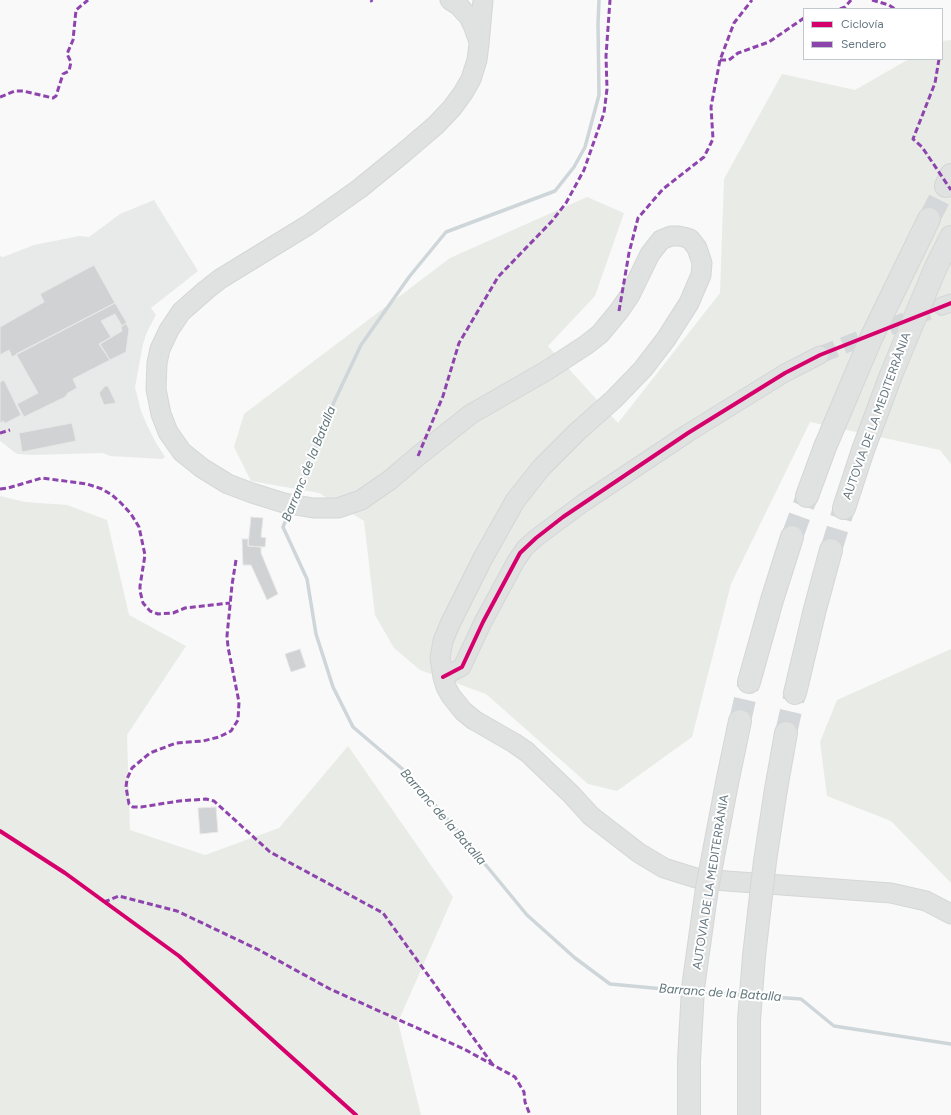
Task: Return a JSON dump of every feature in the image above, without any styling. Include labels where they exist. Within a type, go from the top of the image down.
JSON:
[{"type":"highway","points":[[807,496],[828,440],[869,343],[929,219]]},
{"type":"highway","name":"AUTOVIA DE LA MEDITERRÀNIA","points":[[844,508],[863,450],[891,375],[936,267],[951,237]]},
{"type":"highway","points":[[750,682],[772,600],[792,537]]},
{"type":"highway","points":[[795,693],[831,550]]},
{"type":"highway","name":"AUTOVIA DE LA MEDITERRÀNIA","points":[[689,1115],[689,1061],[693,988],[707,888],[740,721]]},
{"type":"highway","points":[[749,1115],[749,1020],[752,971],[757,922],[776,789],[786,733]]},
{"type":"main road","points":[[450,0],[458,5],[469,17],[479,44]]},
{"type":"main road","points":[[483,0],[479,44],[471,78],[463,93],[452,108],[436,125],[359,189],[308,225],[256,256],[206,290],[181,312],[169,330],[160,349],[156,378],[156,389],[160,414],[168,432],[182,452],[202,468],[228,484],[252,493],[284,503],[313,508],[338,508],[361,500],[390,480],[471,414],[546,371],[600,334],[630,295],[650,254],[661,240],[672,236],[678,236],[684,237],[694,243],[702,263],[701,275],[686,309],[666,339],[643,369],[614,399],[577,432],[541,468],[515,501],[483,558],[446,633],[440,658],[442,677],[451,696],[474,720],[527,752],[571,794],[591,816],[638,853],[664,868],[696,878],[892,893],[926,901],[951,914]]},
{"type":"street","points":[[442,677],[462,667],[483,622],[516,561],[525,548],[536,538],[583,503],[688,433],[785,373],[820,356]]},
{"type":"shaded area","points":[[951,40],[951,464],[940,450],[810,422],[731,584],[692,737],[617,791],[588,784],[486,694],[420,670],[394,648],[375,615],[364,521],[319,493],[251,481],[234,447],[244,414],[450,258],[587,197],[624,213],[595,296],[548,346],[618,423],[720,293],[724,179],[782,74],[855,90],[907,60],[943,60],[943,41]]},
{"type":"shaded area","points":[[154,200],[198,271],[151,308],[156,315],[147,332],[143,344],[135,387],[141,411],[147,425],[165,457],[162,459],[110,456],[103,453],[17,454],[0,441],[0,256],[3,257],[34,245],[79,236],[89,237],[120,214]]},
{"type":"shaded area","points":[[0,496],[25,502],[67,505],[107,520],[129,615],[186,646],[127,735],[130,830],[205,855],[279,828],[348,746],[453,897],[398,1022],[421,1115],[0,1115]]},
{"type":"shaded area","points":[[951,649],[951,883],[891,821],[827,796],[820,742],[837,700]]},
{"type":"building","points":[[94,265],[115,303],[12,357],[9,350],[0,355],[0,327],[44,302],[40,294]]},
{"type":"building","points":[[115,303],[127,323],[122,326],[115,314],[101,321],[111,337],[99,344],[110,360],[73,379],[77,388],[68,393],[65,397],[24,417],[17,404],[38,393],[16,354]]},
{"type":"building","points":[[126,323],[129,329],[126,352],[110,360],[100,344],[122,331],[121,327]]},
{"type":"building","points":[[4,380],[21,415],[4,424],[4,421],[0,423],[0,382]]},
{"type":"building","points":[[105,386],[108,386],[116,403],[104,405],[99,393]]},
{"type":"building","points":[[72,423],[76,441],[22,452],[19,433]]},
{"type":"building","points":[[251,517],[263,518],[261,537],[266,538],[265,547],[248,546]]},
{"type":"building","points":[[242,539],[248,539],[248,546],[261,547],[261,553],[278,594],[267,600],[251,565],[243,565]]},
{"type":"building","points":[[300,649],[306,667],[291,672],[285,654]]},
{"type":"building","points":[[216,807],[218,832],[200,834],[198,808]]},
{"type":"waterway","name":"Barranc de la Batalla","points":[[295,499],[334,402],[361,345],[409,277],[446,232],[555,191],[574,167],[585,147],[599,95],[599,0]]},
{"type":"waterway","name":"Barranc de la Batalla","points":[[290,510],[283,527],[307,579],[316,634],[333,687],[353,727],[406,772],[461,835],[527,915],[575,958],[610,984],[685,991]]},
{"type":"waterway","name":"Barranc de la Batalla","points":[[700,992],[743,995]]},
{"type":"waterway","name":"Barranc de la Batalla","points":[[758,996],[801,999],[834,1026],[951,1044]]},
{"type":"tunnel","points":[[929,219],[946,186]]},
{"type":"tunnel","points":[[820,355],[942,306]]},
{"type":"tunnel","points":[[792,537],[807,496]]},
{"type":"tunnel","points":[[831,550],[844,508]]},
{"type":"tunnel","points":[[740,721],[749,682]]},
{"type":"tunnel","points":[[786,733],[795,693]]},
{"type":"marked path","points":[[0,97],[15,91],[23,91],[53,98],[56,96],[63,74],[69,71],[71,62],[67,54],[73,40],[76,10],[88,0]]},
{"type":"marked path","points":[[418,456],[443,396],[459,343],[498,277],[552,221],[566,203],[584,170],[604,113],[607,89],[606,56],[610,0]]},
{"type":"marked path","points":[[619,311],[629,253],[638,218],[663,189],[704,157],[713,139],[711,107],[720,60],[734,23],[752,0]]},
{"type":"marked path","points":[[842,8],[851,0]]},
{"type":"marked path","points":[[872,0],[889,5],[894,8]]},
{"type":"marked path","points":[[720,60],[729,60],[738,53],[769,42],[803,19]]},
{"type":"marked path","points":[[939,60],[935,83],[913,139],[922,147],[951,190]]},
{"type":"marked path","points":[[0,433],[10,430]]},
{"type":"marked path","points":[[0,489],[42,478],[87,484],[102,489],[121,503],[131,514],[139,527],[145,555],[140,591],[143,603],[150,611],[158,614],[173,613],[185,608],[230,603]]},
{"type":"marked path","points":[[236,560],[227,636],[239,702],[238,720],[231,731],[219,737],[203,741],[176,743],[150,753],[132,768],[127,779],[126,787],[129,804],[133,807],[141,807],[179,801],[206,799],[214,801],[270,852],[383,913],[493,1065]]},
{"type":"marked path","points":[[104,902],[119,896],[177,911],[259,950],[330,989],[464,1049],[515,1077],[524,1092],[525,1102],[530,1115]]},
{"type":"cycle path","points":[[443,677],[462,667],[483,622],[520,553],[536,538],[563,517],[688,433],[785,373],[820,355],[951,303]]},
{"type":"cycle path","points":[[0,831],[65,873],[179,956],[356,1115]]}]
